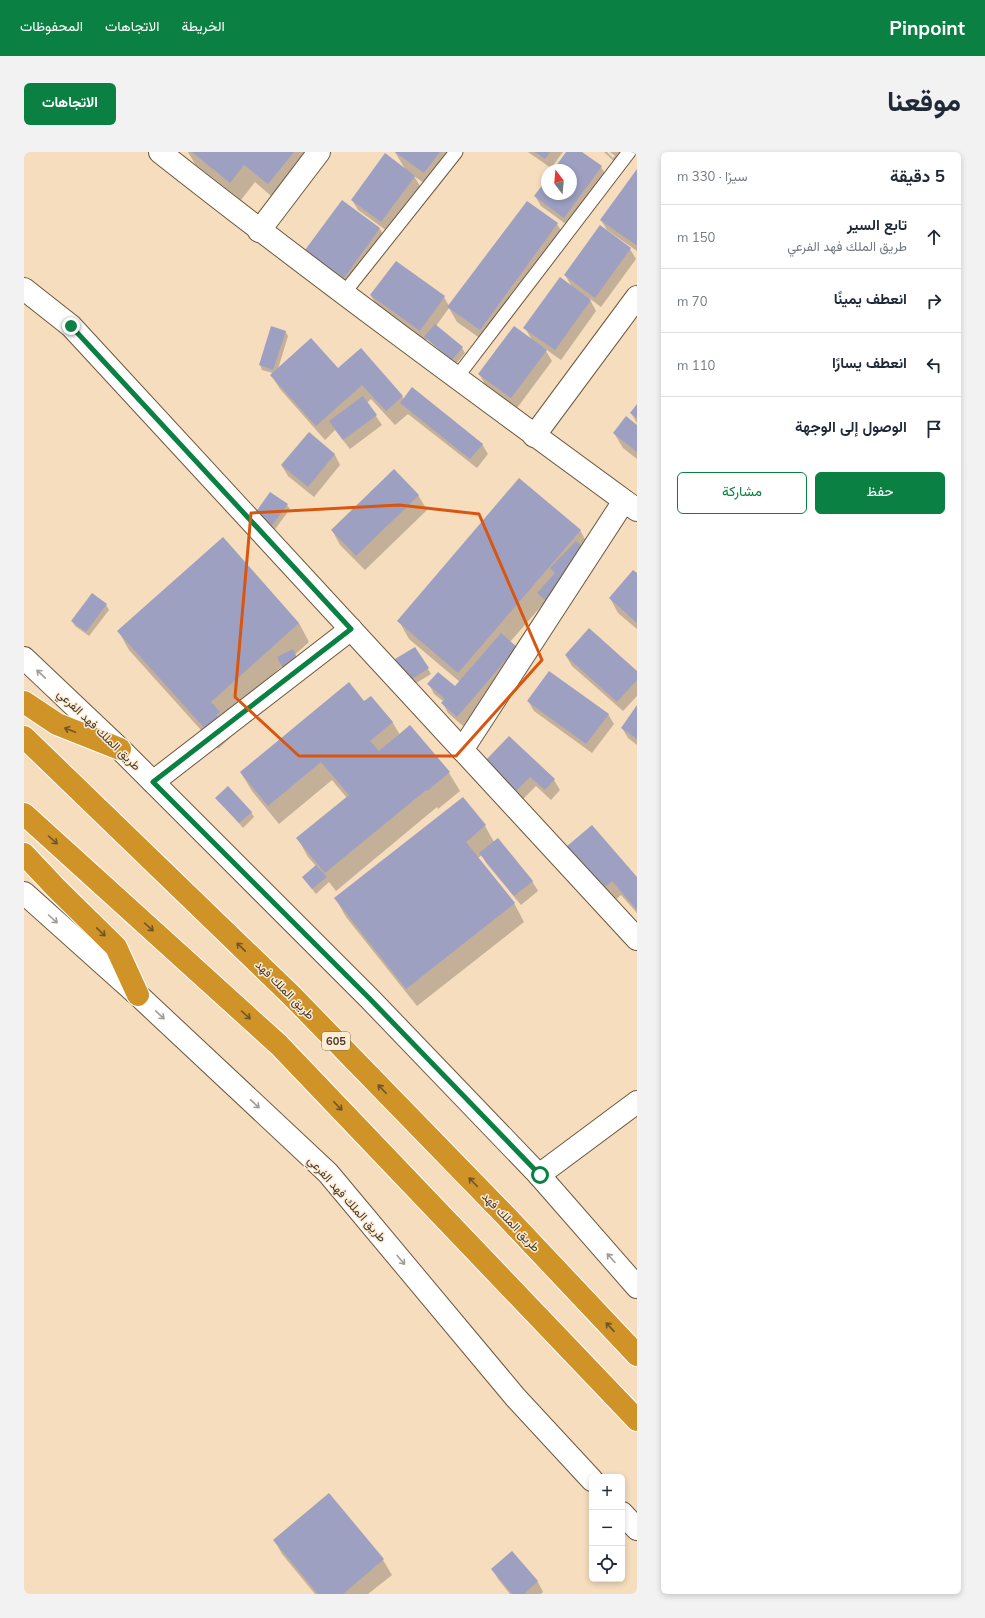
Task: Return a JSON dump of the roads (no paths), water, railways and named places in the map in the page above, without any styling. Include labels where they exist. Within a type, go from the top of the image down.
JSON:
[{"type":"highway","points":[[24,702],[56,724],[120,749]]},
{"type":"highway","name":"طريق الملك فهد","points":[[24,737],[292,996],[504,1214],[637,1355]]},
{"type":"highway","points":[[24,814],[279,1045],[637,1420]]},
{"type":"highway","points":[[24,854],[116,947],[138,995]]},
{"type":"street","points":[[160,152],[259,230],[630,506],[462,750]]},
{"type":"street","points":[[259,230],[319,152]]},
{"type":"street","points":[[24,289],[71,326],[637,939]]},
{"type":"street","points":[[534,436],[637,297]]},
{"type":"street","points":[[153,782],[351,629]]},
{"type":"street","name":"طريق الملك فهد الفرعي","points":[[24,658],[120,749],[370,999],[540,1175],[637,1287]]},
{"type":"street","name":"طريق الملك فهد الفرعي","points":[[24,893],[138,995],[328,1173],[516,1398],[589,1477]]},
{"type":"street","points":[[540,1175],[637,1102]]},
{"type":"street","points":[[625,1516],[637,1529]]},
{"type":"lane","points":[[344,294],[456,152]]},
{"type":"lane","points":[[457,377],[630,152]]}]
